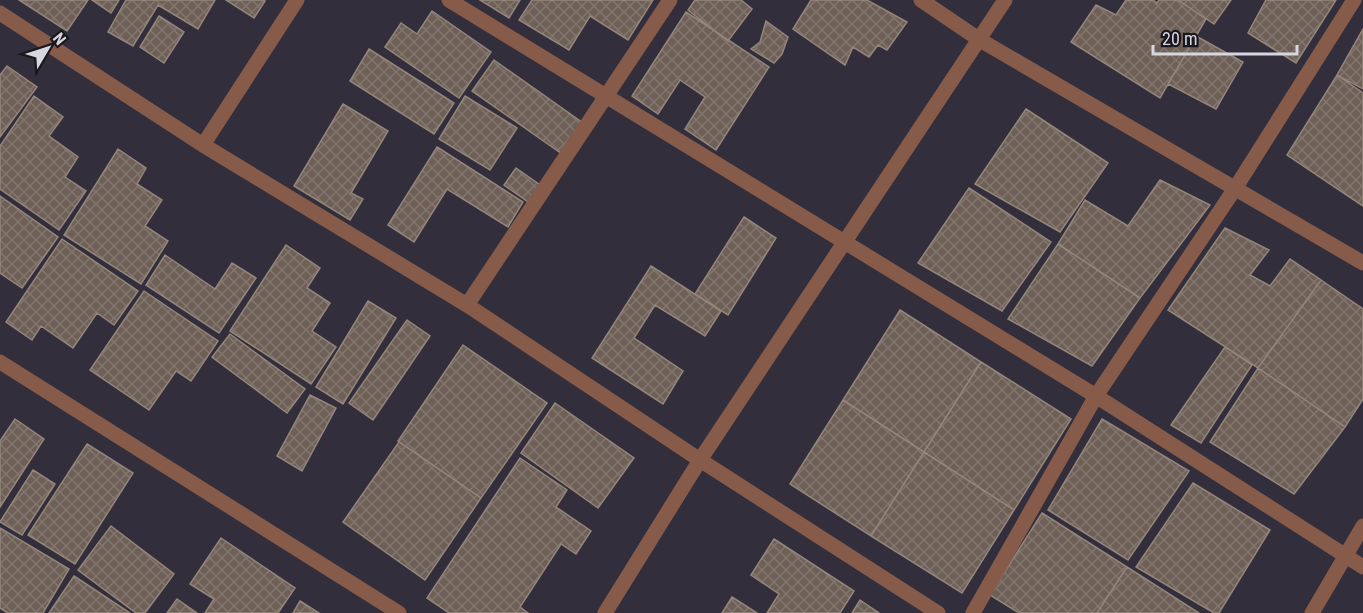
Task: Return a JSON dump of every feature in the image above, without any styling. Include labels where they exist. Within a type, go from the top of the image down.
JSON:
[{"type":"street","points":[[203,145],[297,0]]},
{"type":"street","points":[[449,0],[1096,396],[1363,567]]},
{"type":"street","points":[[467,304],[670,0]]},
{"type":"street","points":[[921,0],[980,40],[1363,263]]},
{"type":"street","points":[[605,613],[700,459],[1005,0]]},
{"type":"street","points":[[973,613],[1096,396],[1236,187],[1354,0]]},
{"type":"street","points":[[0,13],[203,145],[467,304],[938,613]]},
{"type":"street","points":[[0,362],[399,613]]},
{"type":"street","points":[[1312,613],[1363,526]]},
{"type":"building","points":[[19,0],[88,0],[67,31]]},
{"type":"building","points":[[92,0],[119,0],[111,13]]},
{"type":"building","points":[[126,0],[215,0],[198,29],[158,5],[133,46],[108,32]]},
{"type":"building","points":[[226,0],[263,0],[265,1],[254,18]]},
{"type":"building","points":[[480,0],[520,0],[509,18]]},
{"type":"building","points":[[532,0],[653,0],[628,40],[590,16],[569,50],[519,20]]},
{"type":"building","points":[[695,0],[741,0],[752,9],[728,41],[688,10]]},
{"type":"building","points":[[811,0],[867,0],[907,22],[887,50],[878,45],[869,57],[853,47],[845,65],[793,29]]},
{"type":"building","points":[[1126,0],[1153,0],[1157,3],[1159,0],[1178,0],[1206,19],[1160,98],[1071,42],[1096,5],[1116,15]]},
{"type":"building","points":[[1178,0],[1231,0],[1214,24]]},
{"type":"building","points":[[1266,0],[1336,0],[1296,63],[1248,33]]},
{"type":"building","points":[[432,11],[491,52],[459,98],[385,47],[401,23],[417,34]]},
{"type":"building","points":[[686,12],[769,67],[716,150],[685,129],[705,97],[680,80],[658,114],[632,96]]},
{"type":"building","points":[[159,16],[184,32],[164,63],[140,47]]},
{"type":"building","points":[[766,21],[788,37],[782,54],[774,63],[751,49],[760,42]]},
{"type":"building","points":[[1363,29],[1363,89],[1337,75]]},
{"type":"building","points":[[1196,36],[1243,62],[1216,109],[1168,84]]},
{"type":"building","points":[[369,49],[454,103],[434,134],[350,81]]},
{"type":"building","points":[[494,60],[583,123],[562,154],[472,91]]},
{"type":"building","points":[[7,66],[37,87],[0,137],[0,75]]},
{"type":"building","points":[[1337,75],[1363,93],[1363,206],[1287,155]]},
{"type":"building","points":[[34,96],[63,117],[49,136],[78,157],[65,177],[86,191],[59,230],[0,189],[0,146]]},
{"type":"building","points":[[465,96],[517,128],[490,170],[439,139]]},
{"type":"building","points":[[343,104],[388,131],[351,193],[363,199],[350,220],[294,186]]},
{"type":"building","points":[[1026,109],[1108,163],[1060,232],[975,184]]},
{"type":"building","points":[[437,147],[523,202],[508,227],[447,189],[414,242],[388,225]]},
{"type":"building","points":[[118,149],[146,168],[137,184],[162,200],[145,226],[168,241],[141,284],[64,235]]},
{"type":"building","points":[[516,168],[543,187],[531,204],[504,185]]},
{"type":"building","points":[[1160,180],[1210,205],[1140,298],[1058,244],[1085,200],[1128,226]]},
{"type":"building","points":[[969,188],[1051,242],[1002,311],[918,263]]},
{"type":"building","points":[[0,196],[58,237],[22,288],[0,273]]},
{"type":"building","points":[[744,217],[776,238],[728,315],[695,294]]},
{"type":"building","points":[[1225,228],[1269,250],[1250,275],[1270,286],[1290,259],[1321,280],[1258,368],[1168,310]]},
{"type":"building","points":[[62,239],[138,291],[114,325],[97,313],[73,348],[41,326],[32,340],[6,322]]},
{"type":"building","points":[[1058,244],[1140,298],[1092,366],[1008,319]]},
{"type":"building","points":[[286,245],[320,268],[307,288],[330,303],[312,331],[336,347],[311,384],[230,331]]},
{"type":"building","points":[[165,255],[215,289],[232,263],[256,278],[219,333],[146,285]]},
{"type":"building","points":[[651,266],[721,311],[705,336],[655,305],[634,338],[683,371],[663,404],[592,358]]},
{"type":"building","points":[[1321,280],[1363,309],[1363,399],[1345,427],[1258,368]]},
{"type":"building","points":[[144,291],[218,341],[191,381],[176,371],[149,410],[90,370]]},
{"type":"building","points":[[368,301],[396,318],[343,404],[316,387]]},
{"type":"building","points":[[900,310],[981,362],[924,452],[843,400]]},
{"type":"building","points":[[407,320],[430,336],[373,420],[349,403]]},
{"type":"building","points":[[230,334],[305,389],[287,413],[212,357]]},
{"type":"building","points":[[463,345],[547,403],[481,498],[398,441]]},
{"type":"building","points":[[1225,347],[1252,365],[1201,443],[1171,425]]},
{"type":"building","points":[[981,362],[1071,419],[1014,510],[924,452]]},
{"type":"building","points":[[1258,368],[1345,427],[1294,494],[1210,442]]},
{"type":"building","points":[[310,395],[336,408],[302,471],[277,456]]},
{"type":"building","points":[[843,400],[924,452],[871,536],[790,484]]},
{"type":"building","points":[[555,403],[634,458],[598,508],[521,453]]},
{"type":"building","points":[[15,419],[44,439],[0,507],[0,441]]},
{"type":"building","points":[[1102,419],[1189,471],[1128,560],[1048,510]]},
{"type":"building","points":[[399,442],[481,498],[425,580],[343,522]]},
{"type":"building","points":[[87,444],[133,473],[75,564],[28,535]]},
{"type":"building","points":[[924,452],[1014,510],[962,593],[871,536]]},
{"type":"building","points":[[520,458],[567,490],[556,507],[591,531],[576,554],[561,544],[520,607],[528,613],[449,613],[427,598]]},
{"type":"building","points":[[33,470],[55,484],[22,535],[0,522]]},
{"type":"building","points":[[1193,483],[1270,530],[1219,613],[1214,613],[1136,567]]},
{"type":"building","points":[[1042,513],[1127,567],[1097,613],[1019,613],[990,595]]},
{"type":"building","points":[[111,526],[174,574],[145,613],[136,613],[78,570]]},
{"type":"building","points":[[0,528],[69,569],[43,613],[8,613],[0,608]]},
{"type":"building","points":[[221,538],[295,588],[278,613],[205,613],[214,599],[190,584]]},
{"type":"building","points":[[774,539],[854,591],[840,613],[767,613],[779,594],[751,575]]},
{"type":"building","points":[[1127,567],[1199,613],[1097,613]]},
{"type":"building","points":[[74,576],[130,613],[49,613]]},
{"type":"building","points":[[732,597],[757,613],[722,613]]},
{"type":"building","points":[[177,599],[197,613],[167,613]]},
{"type":"building","points":[[860,600],[879,613],[852,613]]},
{"type":"building","points":[[300,601],[319,613],[293,613]]}]
